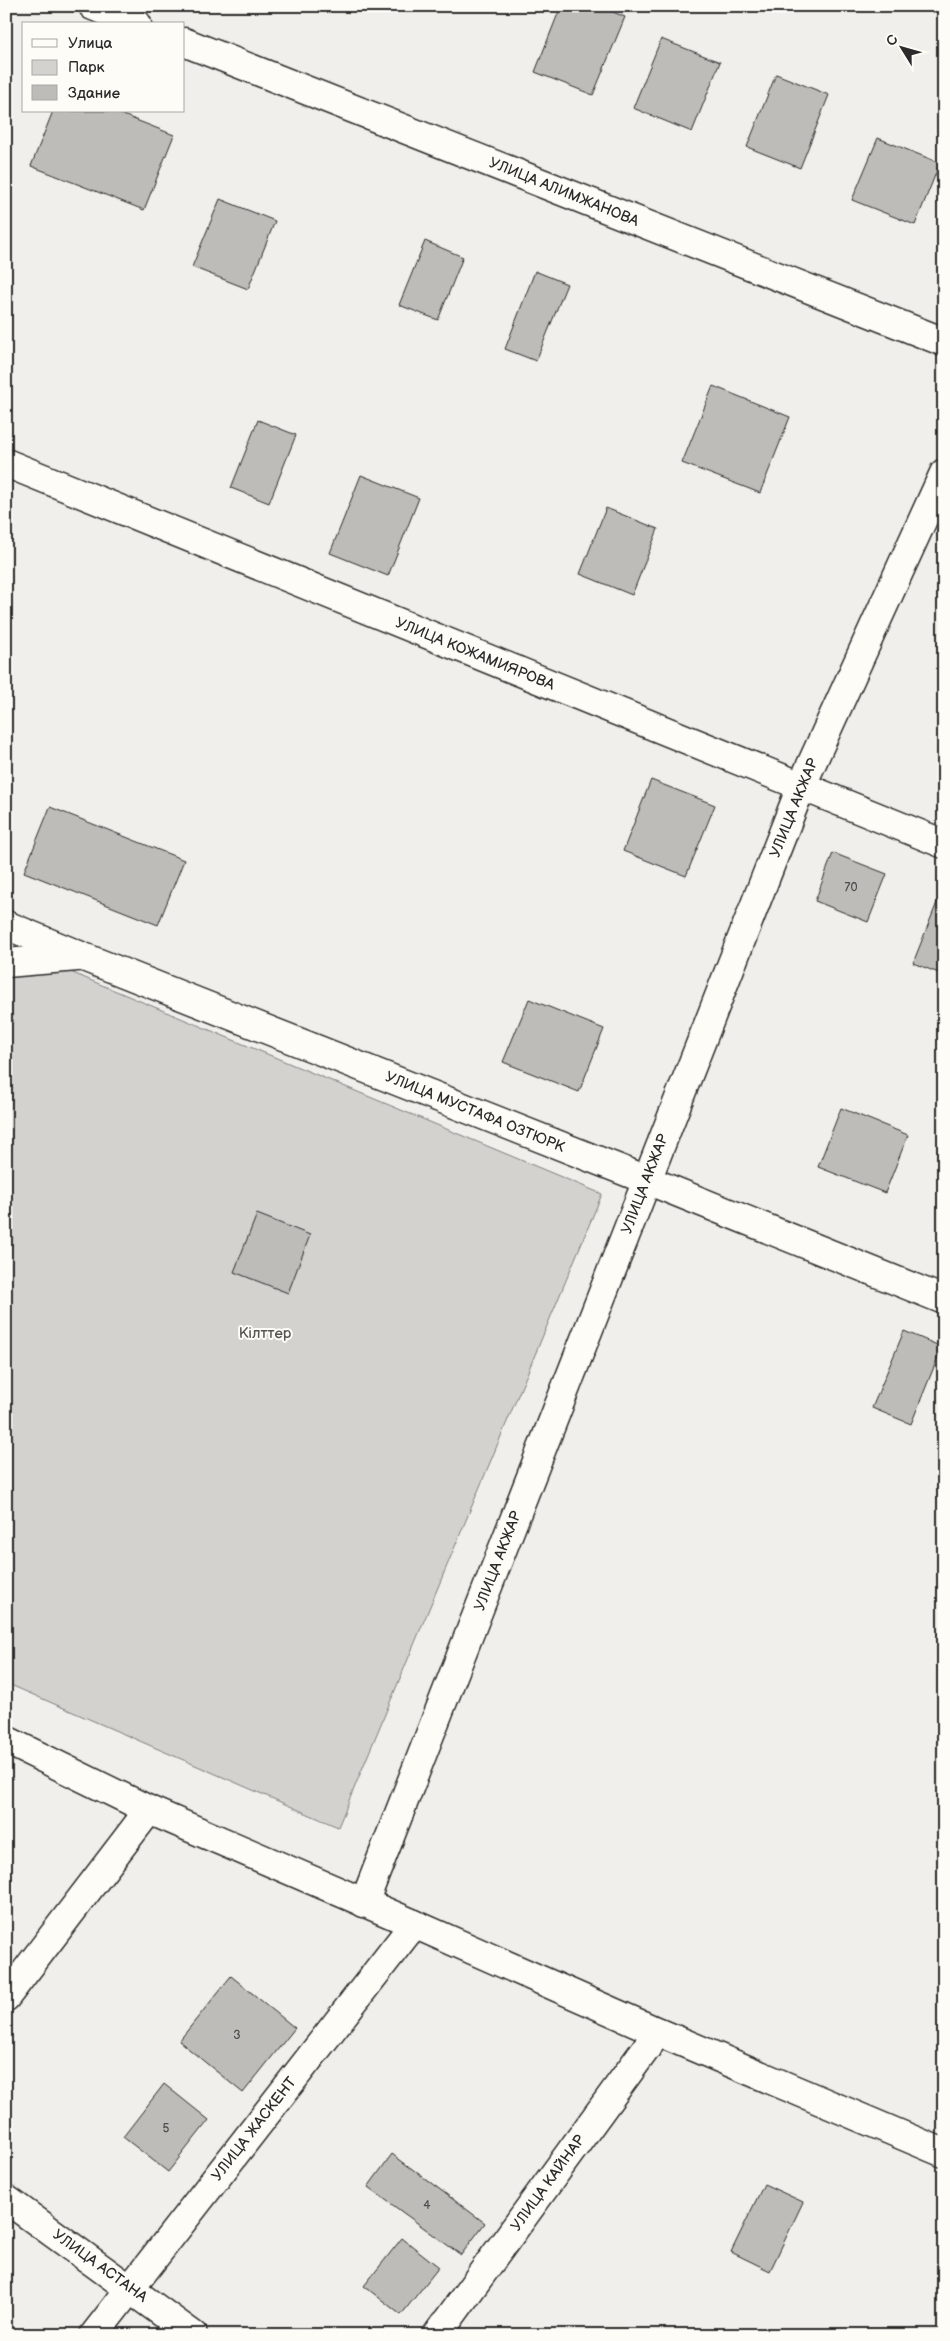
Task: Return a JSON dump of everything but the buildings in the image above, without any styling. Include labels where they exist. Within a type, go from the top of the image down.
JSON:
[{"type":"street","points":[[93,6],[132,22]]},
{"type":"street","name":"УЛИЦА АЛИМЖАНОВА","points":[[185,42],[944,342]]},
{"type":"street","name":"УЛИЦА КОЖАМИЯРОВА","points":[[6,463],[944,844]]},
{"type":"street","name":"УЛИЦА АКЖАР","points":[[364,1903],[801,786],[944,474]]},
{"type":"street","name":"УЛИЦА МУСТАФА ОЗТЮРК","points":[[6,925],[944,1300]]},
{"type":"street","points":[[6,963],[80,956]]},
{"type":"street","points":[[6,1740],[149,1810],[658,2032],[944,2153]]},
{"type":"street","points":[[6,1997],[149,1810]]},
{"type":"street","name":"УЛИЦА ЖАСКЕНТ","points":[[94,2335],[414,1924]]},
{"type":"street","name":"УЛИЦА КАЙНАР","points":[[437,2335],[658,2032]]},
{"type":"street","name":"УЛИЦА АСТАНА","points":[[6,2198],[193,2335]]},
{"type":"green space","name":"Кілттер","points":[[6,945],[602,1194],[338,1827],[6,1683]]}]
